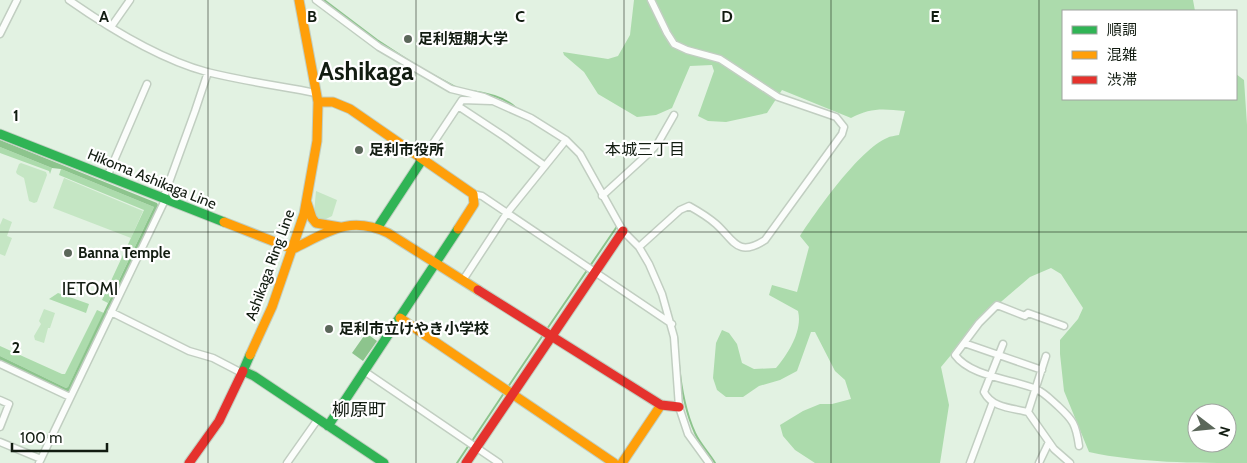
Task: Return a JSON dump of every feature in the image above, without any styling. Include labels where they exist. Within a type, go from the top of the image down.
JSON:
[{"type":"street","points":[[0,34],[18,0]]},
{"type":"street","points":[[68,0],[99,21],[176,61],[208,72],[317,97],[350,109],[422,160],[473,194],[482,196],[672,324]]},
{"type":"street","points":[[111,27],[130,0]]},
{"type":"street","name":"Ashikaga Ring Line","points":[[188,463],[219,421],[243,371],[274,301],[307,203],[317,141],[317,97],[299,0]]},
{"type":"street","points":[[316,0],[379,47],[451,89],[484,96],[531,118],[566,140],[580,154],[623,231],[639,247],[649,264],[672,324],[679,407],[688,434],[709,463]]},
{"type":"street","points":[[639,247],[680,210],[689,206],[717,224],[725,236],[736,245],[746,247],[757,245],[765,240],[842,134],[844,127],[836,117],[778,97],[720,59],[687,50],[674,44],[667,34],[651,0]]},
{"type":"street","points":[[0,442],[40,461],[164,200],[208,72]]},
{"type":"street","points":[[107,177],[147,84]]},
{"type":"street","points":[[378,228],[462,100],[495,102]]},
{"type":"street","points":[[458,106],[545,166]]},
{"type":"street","points":[[602,196],[658,143],[674,115]]},
{"type":"street","name":"Hikoma Ashikaga Line","points":[[0,134],[164,200],[293,249]]},
{"type":"street","points":[[463,280],[507,213],[566,140]]},
{"type":"street","points":[[328,426],[474,204],[473,194]]},
{"type":"street","points":[[307,203],[312,218],[316,222],[340,227]]},
{"type":"street","points":[[293,249],[340,227],[358,224],[378,228],[661,405],[679,407]]},
{"type":"street","points":[[466,463],[623,231]]},
{"type":"street","points":[[1064,326],[1028,313],[1025,316],[997,305],[979,323],[955,355],[960,362],[990,376],[1036,389],[1045,394],[1073,420],[1079,446]]},
{"type":"street","points":[[111,312],[189,351],[213,358],[238,371],[254,376],[384,463]]},
{"type":"street","points":[[400,318],[614,463]]},
{"type":"street","points":[[964,343],[1042,370]]},
{"type":"street","points":[[1003,344],[984,392],[992,404],[1028,412],[1054,449],[1069,463]]},
{"type":"street","points":[[1028,412],[1046,356]]},
{"type":"street","points":[[0,364],[70,397]]},
{"type":"street","points":[[364,371],[499,463]]},
{"type":"street","points":[[0,400],[10,404],[0,427]]},
{"type":"street","points":[[970,463],[992,404]]},
{"type":"street","points":[[622,463],[661,405]]},
{"type":"street","points":[[287,463],[318,419]]},
{"type":"street","points":[[1038,463],[1049,442]]},
{"type":"shaded area","points":[[634,0],[1193,0],[1195,10],[1062,10],[1062,100],[1237,100],[1237,75],[1244,80],[1247,125],[1247,463],[1147,460],[1089,452],[1064,391],[1060,354],[1060,340],[1078,319],[1083,308],[1061,274],[1051,268],[1030,277],[981,319],[941,367],[949,405],[940,463],[815,463],[795,450],[783,436],[780,425],[803,411],[820,404],[832,404],[851,399],[845,380],[835,371],[815,332],[811,332],[797,371],[780,380],[759,386],[743,397],[726,397],[717,390],[713,378],[716,343],[722,330],[729,333],[737,344],[742,363],[754,369],[776,368],[793,341],[799,318],[798,311],[769,295],[772,285],[797,292],[809,247],[800,236],[852,167],[876,145],[891,136],[899,135],[905,111],[871,110],[851,118],[782,90],[767,113],[726,122],[708,121],[698,116],[714,71],[712,65],[690,66],[672,108],[656,115],[637,117],[598,94],[584,72],[563,52],[608,59],[618,56],[630,35]]},
{"type":"shaded area","points":[[0,140],[157,203],[159,207],[70,392],[66,392],[0,360],[0,356],[66,388],[68,387],[154,207],[61,169],[52,168],[0,147]]},
{"type":"shaded area","points":[[0,147],[52,168],[50,174],[49,171],[0,153]]},
{"type":"shaded area","points":[[21,163],[46,172],[47,175],[37,202],[29,201],[24,178],[16,172]]},
{"type":"shaded area","points":[[61,169],[154,207],[108,303],[102,300],[144,210],[59,175]]},
{"type":"shaded area","points":[[64,178],[143,211],[131,238],[53,208]]},
{"type":"shaded area","points":[[316,191],[337,200],[332,216],[322,221],[318,220],[314,213]]},
{"type":"shaded area","points":[[3,218],[12,222],[7,236],[12,238],[5,256],[0,254],[0,225]]},
{"type":"shaded area","points":[[58,293],[89,304],[86,313],[49,299]]},
{"type":"shaded area","points":[[44,309],[55,313],[44,343],[35,340],[34,336],[41,324],[39,321]]},
{"type":"shaded area","points":[[97,310],[104,313],[66,388],[0,356],[0,346],[65,374]]},
{"type":"shaded area","points":[[366,333],[377,341],[363,361],[352,353]]},
{"type":"waterway","points":[[324,0],[377,40],[420,68]]},
{"type":"waterway","points":[[431,74],[457,88]]},
{"type":"waterway","points":[[472,91],[501,98],[516,108]]},
{"type":"waterway","points":[[520,110],[538,119]]},
{"type":"waterway","points":[[567,137],[576,146]]},
{"type":"waterway","points":[[547,329],[618,225]]},
{"type":"waterway","points":[[508,387],[543,335]]},
{"type":"waterway","points":[[677,336],[678,347]]},
{"type":"waterway","points":[[679,364],[684,399],[692,425],[699,441],[715,463]]},
{"type":"waterway","points":[[472,441],[504,393]]},
{"type":"waterway","points":[[457,463],[469,445]]},
{"type":"traffic: fast","points":[[0,134],[224,222]]},
{"type":"traffic: fast","points":[[378,227],[422,160]]},
{"type":"traffic: fast","points":[[328,426],[458,229]]},
{"type":"traffic: fast","points":[[250,355],[243,371],[254,376],[384,463]]},
{"type":"traffic: slow","points":[[250,355],[272,307],[304,214],[317,141],[318,102],[299,0]]},
{"type":"traffic: slow","points":[[318,102],[333,102],[350,109],[473,194],[474,204],[458,229]]},
{"type":"traffic: slow","points":[[307,203],[312,218],[316,223],[340,227]]},
{"type":"traffic: slow","points":[[224,222],[293,249],[339,228],[350,226],[374,228],[388,233],[478,290]]},
{"type":"traffic: slow","points":[[400,318],[614,463]]},
{"type":"traffic: slow","points":[[622,463],[661,405]]},
{"type":"traffic: jam","points":[[466,463],[623,231]]},
{"type":"traffic: jam","points":[[478,290],[661,405],[679,407]]},
{"type":"traffic: jam","points":[[189,463],[219,421],[243,371]]},
{"type":"place","name":"足利短期大学","points":[[408,39]]},
{"type":"place","name":"足利市役所","points":[[359,150]]},
{"type":"place","name":"Banna Temple","points":[[68,253]]},
{"type":"place","name":"足利市立けやき小学校","points":[[329,329]]},
{"type":"district","name":"Ashikaga","points":[[366,71]]},
{"type":"district","name":"本城三丁目","points":[[645,149]]},
{"type":"district","name":"IETOMI","points":[[90,289]]},
{"type":"district","name":"柳原町","points":[[359,410]]}]
